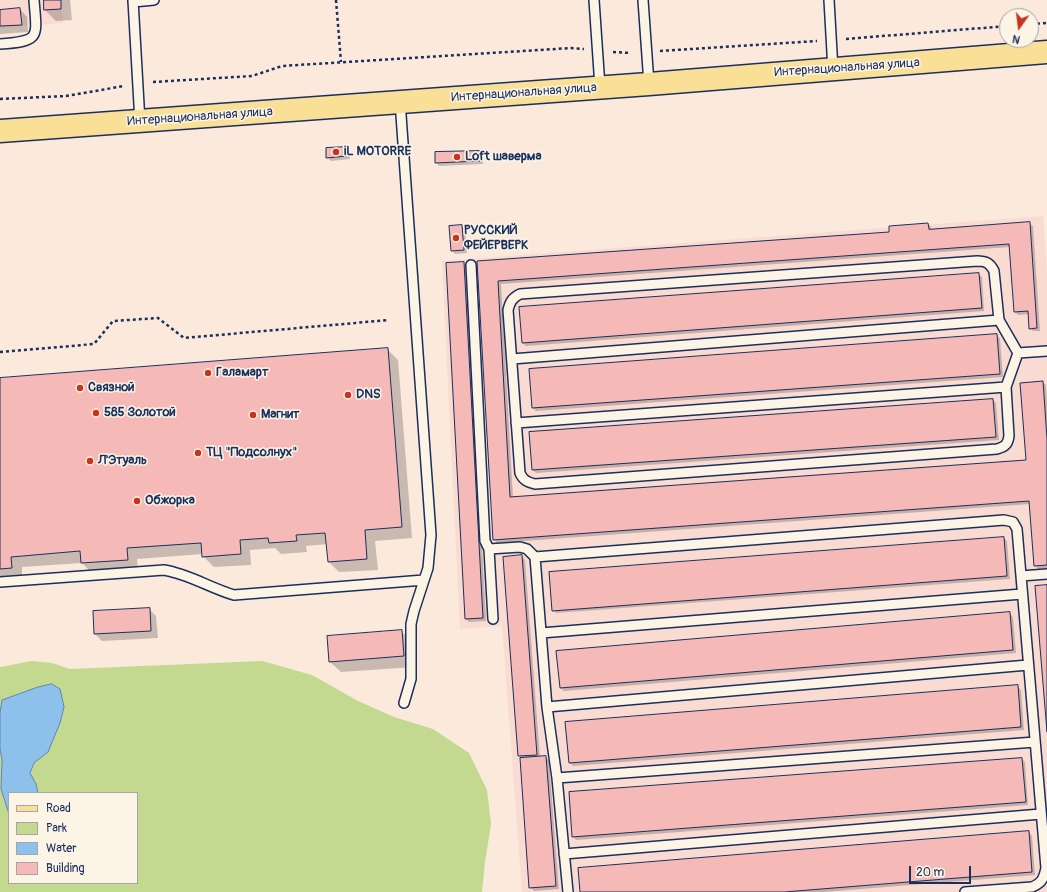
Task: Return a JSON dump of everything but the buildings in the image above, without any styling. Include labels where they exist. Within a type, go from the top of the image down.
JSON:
[{"type":"main road","name":"Интернациональная улица","points":[[0,131],[649,84],[1047,52]]},
{"type":"lane","points":[[0,44],[23,42],[34,36],[36,31],[34,0]]},
{"type":"lane","points":[[140,122],[133,1],[154,0]]},
{"type":"lane","points":[[594,0],[600,87]]},
{"type":"lane","points":[[643,0],[649,84]]},
{"type":"lane","points":[[829,0],[833,70]]},
{"type":"lane","points":[[400,101],[431,535],[428,568],[411,624],[411,679],[404,703]]},
{"type":"lane","points":[[985,261],[991,265],[994,271],[998,320],[1018,353],[1006,387],[1009,436],[1008,442],[1004,447],[998,449],[535,484],[527,482],[522,478],[520,473],[508,310],[510,302],[514,297],[520,294],[985,261]]},
{"type":"lane","points":[[471,265],[485,541],[489,548],[493,619]]},
{"type":"lane","points":[[512,359],[998,320]]},
{"type":"lane","points":[[1018,353],[1047,351]]},
{"type":"lane","points":[[516,423],[1006,387]]},
{"type":"lane","points":[[535,557],[1004,520],[1013,522],[1017,529],[1046,868],[1044,877],[1040,883],[1032,887],[965,892]]},
{"type":"lane","points":[[489,548],[520,547],[527,549],[535,557],[547,707],[557,778],[568,892]]},
{"type":"lane","points":[[0,582],[164,570],[177,572],[220,591],[234,595],[424,580]]},
{"type":"lane","points":[[1021,576],[1047,574]]},
{"type":"lane","points":[[541,633],[1022,594]]},
{"type":"lane","points":[[547,707],[1028,665]]},
{"type":"lane","points":[[557,778],[1035,742]]},
{"type":"lane","points":[[564,854],[1041,814]]},
{"type":"path","points":[[336,0],[341,62]]},
{"type":"path","points":[[0,99],[66,96],[138,84],[252,76],[282,66],[571,48],[635,53],[999,27]]},
{"type":"path","points":[[0,352],[94,344],[113,321],[158,318],[184,338],[389,320]]},
{"type":"shaded area","points":[[0,0],[61,0],[63,23],[0,28]]},
{"type":"shaded area","points":[[1043,216],[1047,272],[1047,892],[522,892],[502,626],[460,629],[442,261]]},
{"type":"green space","points":[[32,661],[52,663],[70,669],[262,661],[312,675],[358,701],[394,717],[433,729],[469,753],[487,790],[491,824],[482,892],[0,892],[0,749],[2,760],[1,789],[8,811],[8,884],[138,884],[138,792],[38,792],[36,784],[30,773],[34,763],[48,752],[22,693],[2,700],[0,713],[0,667]]},
{"type":"water","points":[[52,684],[60,689],[64,707],[60,723],[48,752],[34,763],[30,773],[36,784],[38,792],[8,792],[8,811],[1,789],[2,760],[0,749],[0,713],[2,700],[38,687]]},
{"type":"place","name":"iL MOTORRE","points":[[336,152]]},
{"type":"place","name":"Loft шаверма","points":[[457,157]]},
{"type":"place","name":"РУССКИЙ ФЕЙЕРВЕРК","points":[[456,238]]},
{"type":"place","name":"Галамарт","points":[[208,373]]},
{"type":"place","name":"Связной","points":[[80,388]]},
{"type":"place","name":"DNS","points":[[348,395]]},
{"type":"place","name":"585 Золотой","points":[[96,413]]},
{"type":"place","name":"Магнит","points":[[253,415]]},
{"type":"place","name":"ТЦ \"Подсолнух\"","points":[[198,453]]},
{"type":"place","name":"Л'Этуаль","points":[[90,461]]},
{"type":"place","name":"Обжорка","points":[[137,501]]}]
